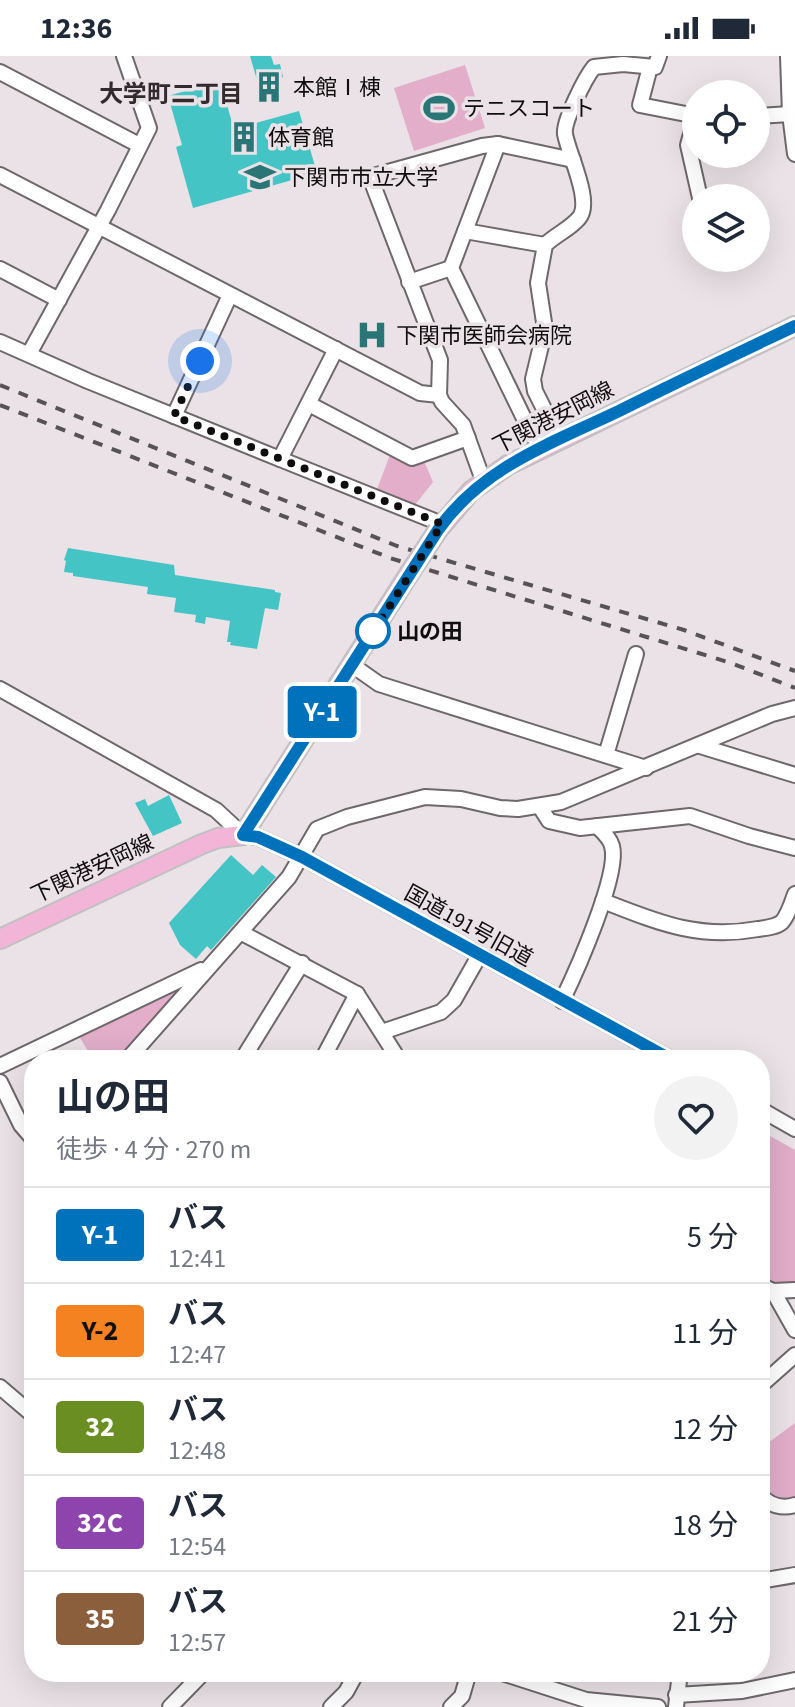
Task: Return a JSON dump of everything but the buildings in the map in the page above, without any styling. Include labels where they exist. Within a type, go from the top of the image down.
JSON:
[{"type":"main road","name":"下関港安岡線","points":[[0,939],[202,844],[218,838],[243,835],[440,527],[483,480],[559,439],[795,326]]},
{"type":"street","points":[[29,354],[149,128],[124,56]]},
{"type":"street","points":[[788,56],[795,154]]},
{"type":"street","points":[[559,439],[535,391],[533,379],[545,329],[538,283],[545,245],[581,215],[581,190],[564,131],[594,67],[654,61],[640,105],[682,113]]},
{"type":"street","points":[[0,72],[139,145]]},
{"type":"street","points":[[770,115],[790,114]]},
{"type":"street","points":[[483,480],[458,417],[439,395],[440,360],[370,177],[498,144],[573,160]]},
{"type":"street","points":[[498,144],[451,268],[533,437]]},
{"type":"street","points":[[0,175],[420,393],[439,395]]},
{"type":"street","points":[[465,231],[545,245]]},
{"type":"street","points":[[409,282],[451,268]]},
{"type":"street","points":[[0,269],[59,300]]},
{"type":"street","points":[[174,416],[230,295]]},
{"type":"street","points":[[0,342],[440,527]]},
{"type":"street","points":[[280,459],[336,349]]},
{"type":"street","points":[[309,404],[412,458],[468,438]]},
{"type":"street","points":[[606,755],[636,654]]},
{"type":"street","points":[[352,665],[379,684],[646,768]]},
{"type":"street","points":[[0,689],[216,810],[243,835]]},
{"type":"street","points":[[136,1050],[289,877],[317,829],[347,817],[413,799],[441,797],[518,809],[561,802],[772,714],[795,708]]},
{"type":"street","points":[[700,746],[795,775]]},
{"type":"street","points":[[540,807],[549,821],[571,827],[690,816],[795,848]]},
{"type":"street","points":[[562,1001],[603,901],[613,859],[613,847],[597,826]]},
{"type":"street","name":"国道191号旧道","points":[[243,835],[258,837],[302,857],[653,1050]]},
{"type":"street","points":[[603,901],[651,921],[710,934],[780,924],[795,894]]},
{"type":"street","points":[[242,933],[357,994],[393,1050]]},
{"type":"street","points":[[382,1032],[431,1017],[445,1009],[454,1000],[479,956]]},
{"type":"street","points":[[248,1050],[302,963]]},
{"type":"street","points":[[34,1050],[209,967]]},
{"type":"street","points":[[327,1050],[357,994]]},
{"type":"street","points":[[0,1066],[24,1055]]},
{"type":"street","points":[[0,1082],[24,1130]]},
{"type":"street","points":[[770,1115],[795,1129]]},
{"type":"street","points":[[770,1288],[795,1290]]},
{"type":"street","points":[[770,1294],[795,1330]]},
{"type":"street","points":[[770,1377],[795,1355]]},
{"type":"street","points":[[0,1387],[24,1407]]},
{"type":"street","points":[[770,1503],[786,1508],[795,1505]]},
{"type":"street","points":[[770,1579],[795,1575]]},
{"type":"street","points":[[676,1701],[795,1680]]},
{"type":"street","points":[[170,1707],[194,1682]]},
{"type":"street","points":[[339,1704],[352,1682]]},
{"type":"street","points":[[451,1707],[462,1696],[466,1682]]},
{"type":"street","points":[[530,1682],[586,1700],[658,1707]]},
{"type":"shaded area","name":"テニスコート","points":[[465,65],[485,128],[414,151],[394,88]]},
{"type":"shaded area","points":[[391,452],[424,461],[433,482],[415,505],[376,492]]},
{"type":"shaded area","points":[[183,985],[184,988],[130,1050],[87,1050],[78,1034]]},
{"type":"shaded area","points":[[770,1136],[795,1150],[795,1283],[770,1285]]},
{"type":"shaded area","points":[[795,1423],[795,1502],[778,1501],[770,1496],[770,1442]]},
{"type":"railway","points":[[0,385],[397,546],[684,630],[795,671]]},
{"type":"railway","points":[[0,405],[390,558],[731,663],[795,688]]},
{"type":"bus line","name":"Y-1","points":[[653,1050],[302,857],[258,837],[243,835],[438,530],[471,491],[508,465],[795,326]]},
{"type":"place","name":"本館Ⅰ棟","points":[[269,87]]},
{"type":"place","name":"テニスコート","points":[[439,108]]},
{"type":"place","name":"体育館","points":[[244,137]]},
{"type":"place","name":"下関市市立大学","points":[[260,177]]},
{"type":"place","name":"下関市医師会病院","points":[[372,335]]},
{"type":"place","name":"山の田","points":[[373,631]]},
{"type":"district","name":"大学町二丁目","points":[[171,94]]},
{"type":"route","points":[[200,361],[174,416],[442,524],[366,643],[373,631]]}]
